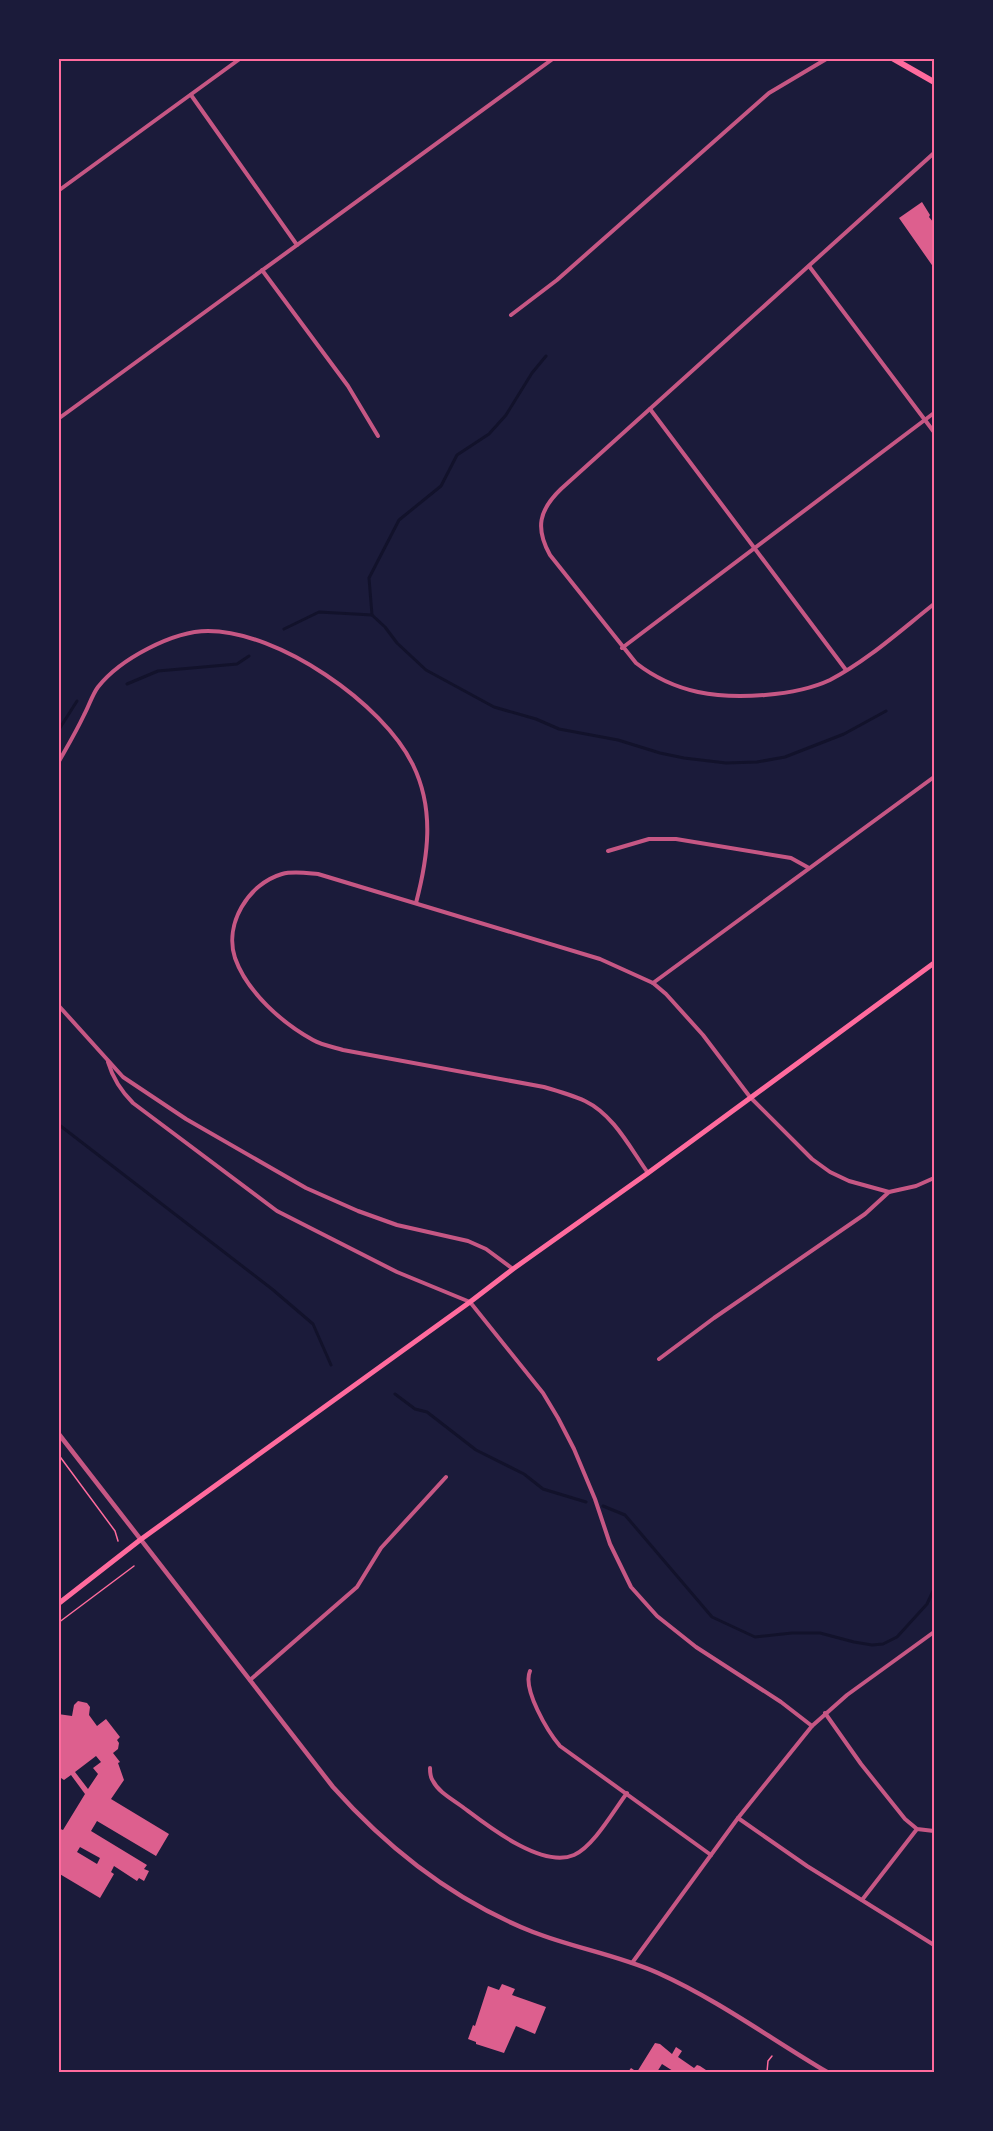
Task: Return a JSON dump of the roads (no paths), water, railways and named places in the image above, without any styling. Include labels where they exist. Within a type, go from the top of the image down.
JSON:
[{"type":"main road","points":[[892,58],[934,82]]},
{"type":"main road","points":[[58,1604],[140,1540],[934,963]]},
{"type":"street","points":[[58,191],[241,58]]},
{"type":"street","points":[[58,419],[554,58]]},
{"type":"street","points":[[511,315],[557,280],[760,101],[828,58]]},
{"type":"street","points":[[191,94],[297,245]]},
{"type":"street","points":[[934,153],[549,500],[543,513],[541,526],[544,545],[550,555],[636,663],[651,674],[699,692],[721,695],[765,695],[812,687],[846,670],[934,604]]},
{"type":"street","points":[[808,266],[934,432]]},
{"type":"street","points":[[262,270],[348,386],[378,436]]},
{"type":"street","points":[[649,409],[846,670]]},
{"type":"street","points":[[622,648],[934,412]]},
{"type":"street","points":[[58,763],[99,686],[123,664],[160,642],[185,634],[206,631],[237,635],[275,647],[314,668],[360,700],[379,719],[408,756],[420,784],[427,825],[428,850],[416,903]]},
{"type":"street","points":[[653,983],[934,777]]},
{"type":"street","points":[[608,851],[649,839],[676,839],[791,858],[809,868]]},
{"type":"street","points":[[648,1173],[614,1125],[600,1111],[574,1097],[544,1087],[343,1050],[314,1041],[275,1012],[253,989],[235,958],[233,934],[239,911],[247,897],[280,874],[297,872],[318,874],[600,959],[653,983],[666,994],[698,1029],[750,1097],[812,1159],[830,1172],[849,1181],[889,1192],[916,1186],[934,1178]]},
{"type":"street","points":[[58,1005],[108,1062],[134,1085],[186,1119],[306,1188],[375,1218],[468,1241],[486,1248],[513,1269]]},
{"type":"street","points":[[108,1062],[112,1077],[120,1090],[134,1103],[277,1211],[397,1272],[470,1302],[543,1393],[558,1418],[574,1449],[595,1499],[610,1544],[631,1587],[657,1616],[696,1647],[781,1702],[812,1726]]},
{"type":"street","points":[[659,1359],[714,1318],[865,1214],[889,1192]]},
{"type":"street","points":[[58,1432],[333,1787],[358,1816],[401,1855],[484,1910],[554,1939],[632,1963],[700,1994],[827,2073]]},
{"type":"street","points":[[250,1680],[357,1587],[381,1548],[446,1477]]},
{"type":"street","points":[[632,1963],[738,1818],[812,1726],[825,1713],[934,1632]]},
{"type":"street","points":[[530,1671],[527,1678],[530,1692],[554,1739],[566,1751],[711,1855]]},
{"type":"street","points":[[825,1713],[897,1810],[917,1829],[934,1831]]},
{"type":"street","points":[[430,1768],[433,1782],[440,1790],[488,1826],[519,1845],[557,1858],[574,1855],[590,1842],[627,1793]]},
{"type":"street","points":[[738,1818],[807,1866],[934,1945]]},
{"type":"street","points":[[862,1900],[917,1829]]},
{"type":"waterway","points":[[372,615],[369,578],[399,520],[441,486],[457,455],[489,434],[506,415],[532,373],[546,356]]},
{"type":"waterway","points":[[284,629],[319,612],[372,615],[426,670],[494,707],[536,719],[559,729],[618,740],[684,758],[726,763],[757,762],[785,757],[844,734],[886,711]]},
{"type":"waterway","points":[[127,684],[158,671],[237,664],[249,656]]},
{"type":"waterway","points":[[58,731],[77,701]]},
{"type":"waterway","points":[[58,1124],[272,1289],[313,1324],[331,1365]]},
{"type":"waterway","points":[[395,1394],[415,1409],[427,1412],[476,1450],[524,1474],[543,1489],[586,1502]]},
{"type":"waterway","points":[[603,1506],[625,1515],[712,1617],[755,1637],[820,1633],[854,1642],[883,1644],[897,1637],[927,1604],[934,1589]]}]
